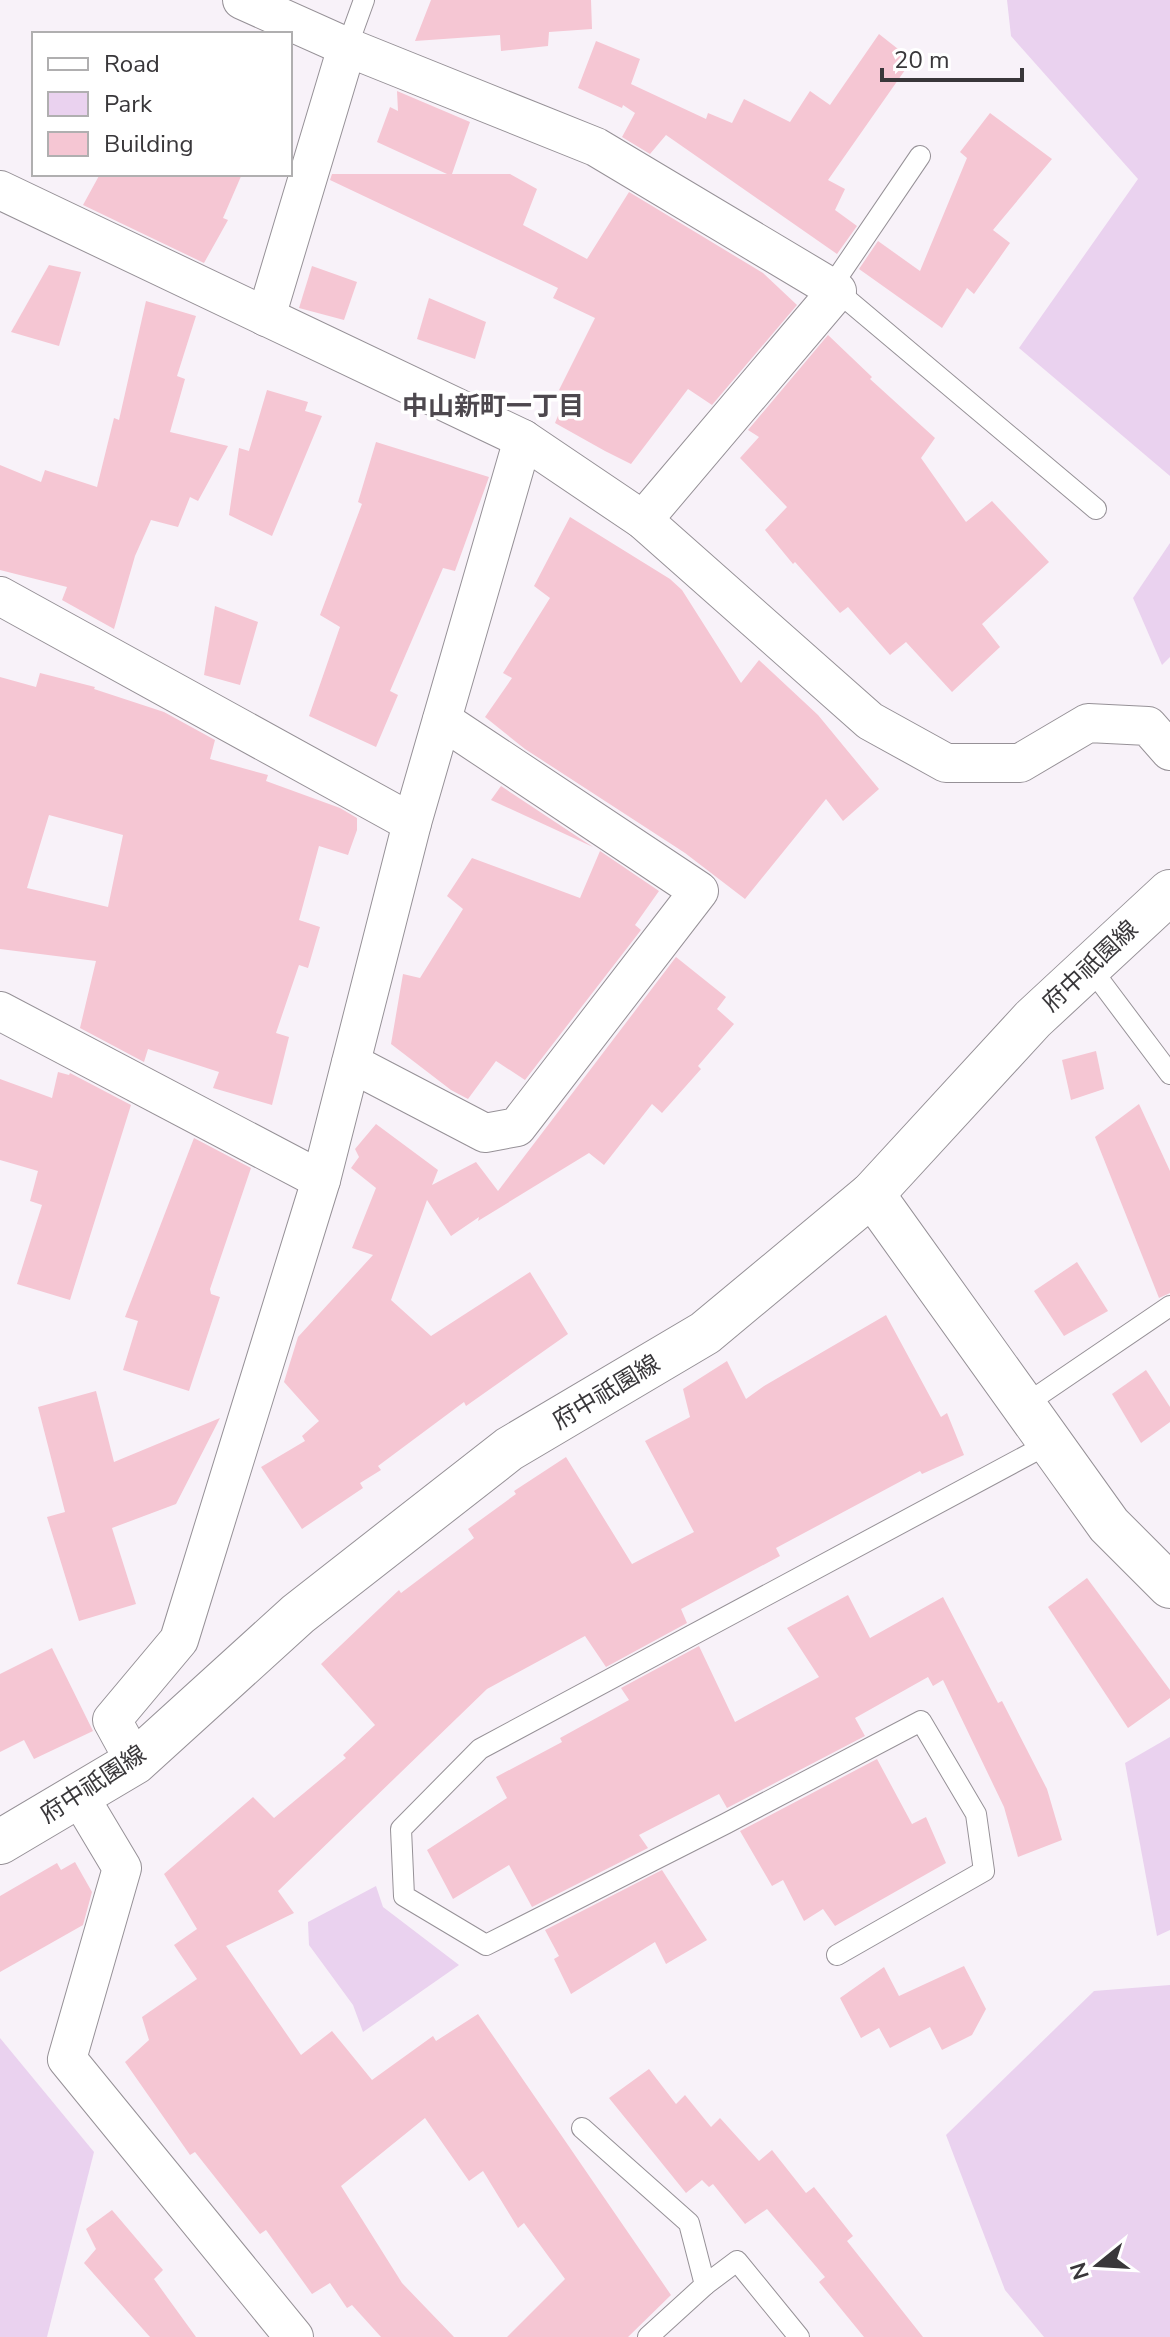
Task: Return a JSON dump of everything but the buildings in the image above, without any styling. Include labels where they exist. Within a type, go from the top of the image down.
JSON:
[{"type":"main road","name":"府中祇園線","points":[[0,1842],[135,1762],[298,1614],[509,1449],[705,1333],[872,1194],[1033,1019],[1170,892]]},
{"type":"main road","points":[[872,1194],[1109,1525],[1170,1586]]},
{"type":"street","points":[[242,0],[347,47],[596,147],[834,289],[643,520]]},
{"type":"street","points":[[266,317],[347,47]]},
{"type":"street","points":[[0,190],[523,439],[643,520],[870,721],[946,763],[1020,763],[1088,723],[1148,726],[1170,751]]},
{"type":"street","points":[[135,1762],[112,1720],[179,1640],[321,1180],[412,823],[523,439]]},
{"type":"street","points":[[0,596],[412,823]]},
{"type":"street","points":[[351,1063],[485,1133],[517,1127],[699,891],[442,720]]},
{"type":"street","points":[[0,1011],[321,1180]]},
{"type":"street","points":[[79,1796],[122,1868],[67,2059],[294,2337]]},
{"type":"lane","points":[[347,47],[364,0]]},
{"type":"lane","points":[[920,156],[834,289],[1096,509]]},
{"type":"lane","points":[[1089,966],[1170,1074]]},
{"type":"lane","points":[[1023,1406],[1170,1306]]},
{"type":"lane","points":[[837,1955],[984,1871],[976,1814],[921,1721],[486,1945],[404,1896],[401,1829],[480,1749],[1050,1443]]},
{"type":"lane","points":[[582,2128],[689,2223],[705,2285]]},
{"type":"lane","points":[[648,2337],[705,2285],[737,2261],[799,2337]]},
{"type":"green space","points":[[1007,0],[1170,0],[1170,476],[1019,348],[1138,179],[1011,36]]},
{"type":"green space","points":[[1170,543],[1170,657],[1162,665],[1133,598]]},
{"type":"green space","points":[[1170,1737],[1170,1930],[1157,1936],[1125,1763]]},
{"type":"green space","points":[[376,1886],[383,1907],[459,1965],[363,2032],[353,2005],[309,1945],[308,1922]]},
{"type":"green space","points":[[1170,1985],[1170,2337],[1044,2337],[1005,2290],[946,2135],[1094,1991]]},
{"type":"green space","points":[[0,2038],[94,2152],[47,2337],[0,2337]]},
{"type":"district","name":"中山新町一丁目","points":[[493,406]]}]
